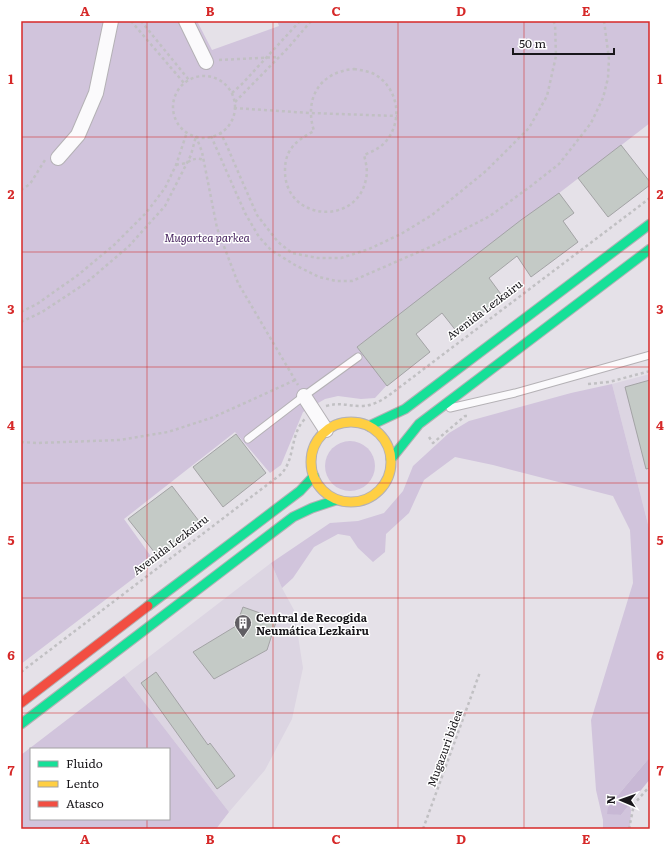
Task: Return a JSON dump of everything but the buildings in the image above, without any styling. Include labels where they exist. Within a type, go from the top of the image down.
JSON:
[{"type":"street","points":[[58,158],[78,135],[96,93],[110,21]]},
{"type":"street","points":[[186,21],[206,62]]},
{"type":"street","points":[[370,426],[407,407],[650,224]]},
{"type":"street","points":[[391,459],[419,424],[650,249]]},
{"type":"street","points":[[304,396],[326,430]]},
{"type":"street","points":[[21,724],[293,517],[312,508],[336,500],[356,502],[368,499],[378,492],[386,482],[391,471],[391,459],[388,445],[380,434],[370,426],[358,422],[346,422],[326,430],[317,441],[312,452],[311,464],[314,476],[318,485],[324,492],[336,500]]},
{"type":"street","points":[[21,703],[300,491],[314,476]]},
{"type":"lane","points":[[436,411],[515,393],[650,355]]},
{"type":"lane","points":[[248,439],[358,357]]},
{"type":"path","points":[[131,21],[184,83]]},
{"type":"path","points":[[141,21],[189,80]]},
{"type":"path","points":[[232,93],[300,21]]},
{"type":"path","points":[[235,103],[311,21]]},
{"type":"path","points":[[220,132],[257,215],[278,242],[292,253],[318,258],[341,258],[369,250],[401,234],[432,215],[486,171],[529,128],[547,96],[556,56],[553,21]]},
{"type":"path","points":[[211,136],[245,213],[259,237],[271,250],[295,265],[319,277],[336,281],[352,281],[430,247],[490,216],[559,164],[591,123],[603,98],[608,78],[609,59],[604,21]]},
{"type":"path","points":[[206,62],[279,57]]},
{"type":"path","points":[[354,69],[372,74],[385,82],[390,88],[396,106],[397,116],[393,132],[387,141],[377,150],[364,155],[367,171],[364,188],[350,205],[337,211],[326,213],[312,211],[303,206],[290,193],[285,176],[287,157],[295,143],[314,131],[310,113],[311,104],[320,84],[329,76],[337,72],[354,69]]},
{"type":"path","points":[[198,76],[209,76],[218,79],[226,85],[232,93],[235,103],[231,122],[224,130],[216,135],[207,137],[196,136],[187,132],[179,125],[174,116],[173,105],[175,95],[180,86],[184,83],[198,76]]},
{"type":"path","points":[[234,108],[310,113],[397,116]]},
{"type":"path","points":[[21,312],[37,304],[78,275],[114,245],[146,213],[165,188],[176,165],[187,132]]},
{"type":"path","points":[[196,136],[204,160],[217,228],[238,283],[304,396]]},
{"type":"path","points":[[21,322],[42,312],[86,284],[129,246],[165,206],[191,155],[196,136]]},
{"type":"path","points":[[21,190],[30,184],[45,160],[58,158]]},
{"type":"path","points":[[176,165],[199,158],[204,160]]},
{"type":"path","name":"Avenida Lezkairu","points":[[321,408],[332,404],[360,406],[371,405],[381,401],[650,198]]},
{"type":"path","points":[[21,442],[36,443],[120,440],[168,432],[214,417],[295,380]]},
{"type":"path","name":"Avenida Lezkairu","points":[[21,672],[280,474],[287,466],[296,432],[308,416]]},
{"type":"path","name":"Mugazuri bidea","points":[[423,829],[480,672]]},
{"type":"path","points":[[629,829],[634,804],[650,786]]},
{"type":"shaded area","points":[[650,374],[650,532],[612,384]]},
{"type":"shaded area","points":[[271,563],[294,610],[303,668],[292,719],[265,770],[229,812],[124,676]]},
{"type":"shaded area","points":[[650,757],[650,779],[621,815],[607,814],[608,807]]},
{"type":"green space","name":"Mugartea parkea","points":[[21,21],[197,21],[212,50],[279,26],[277,21],[650,21],[650,123],[358,348],[387,385],[375,398],[361,399],[338,396],[325,399],[303,412],[281,465],[270,473],[235,432],[124,519],[155,562],[21,664]]},
{"type":"green space","points":[[612,384],[650,532],[650,757],[608,807],[608,813],[621,815],[629,805],[631,810],[630,829],[603,829],[603,820],[596,790],[591,720],[633,583],[630,530],[613,496],[493,465],[455,457],[424,480],[409,513],[386,534],[385,552],[373,562],[358,548],[350,536],[338,534],[314,547],[293,578],[282,588],[271,563],[330,523],[358,521],[384,513],[403,491],[413,466],[449,433],[469,421],[571,393]]},
{"type":"green space","points":[[350,441],[360,443],[368,448],[373,456],[375,466],[373,476],[368,484],[360,489],[350,491],[340,489],[332,484],[327,476],[325,466],[327,456],[332,448],[340,443]]},
{"type":"green space","points":[[124,676],[229,812],[216,829],[21,829],[21,755],[30,748],[30,820],[170,820],[170,748],[30,748]]},
{"type":"traffic: fast","points":[[369,426],[405,409],[650,224]]},
{"type":"traffic: fast","points":[[391,459],[419,424],[650,249]]},
{"type":"traffic: fast","points":[[148,606],[300,491],[314,476]]},
{"type":"traffic: fast","points":[[21,724],[293,517],[312,508],[336,500]]},
{"type":"traffic: slow","points":[[351,422],[366,425],[379,434],[388,447],[391,462],[388,477],[379,490],[366,499],[351,502],[336,499],[323,490],[314,477],[311,462],[314,447],[323,434],[336,425],[351,422]]},
{"type":"traffic: jam","points":[[21,703],[148,606]]},
{"type":"place","name":"Central de Recogida Neumática Lezkairu","points":[[243,638]]}]
